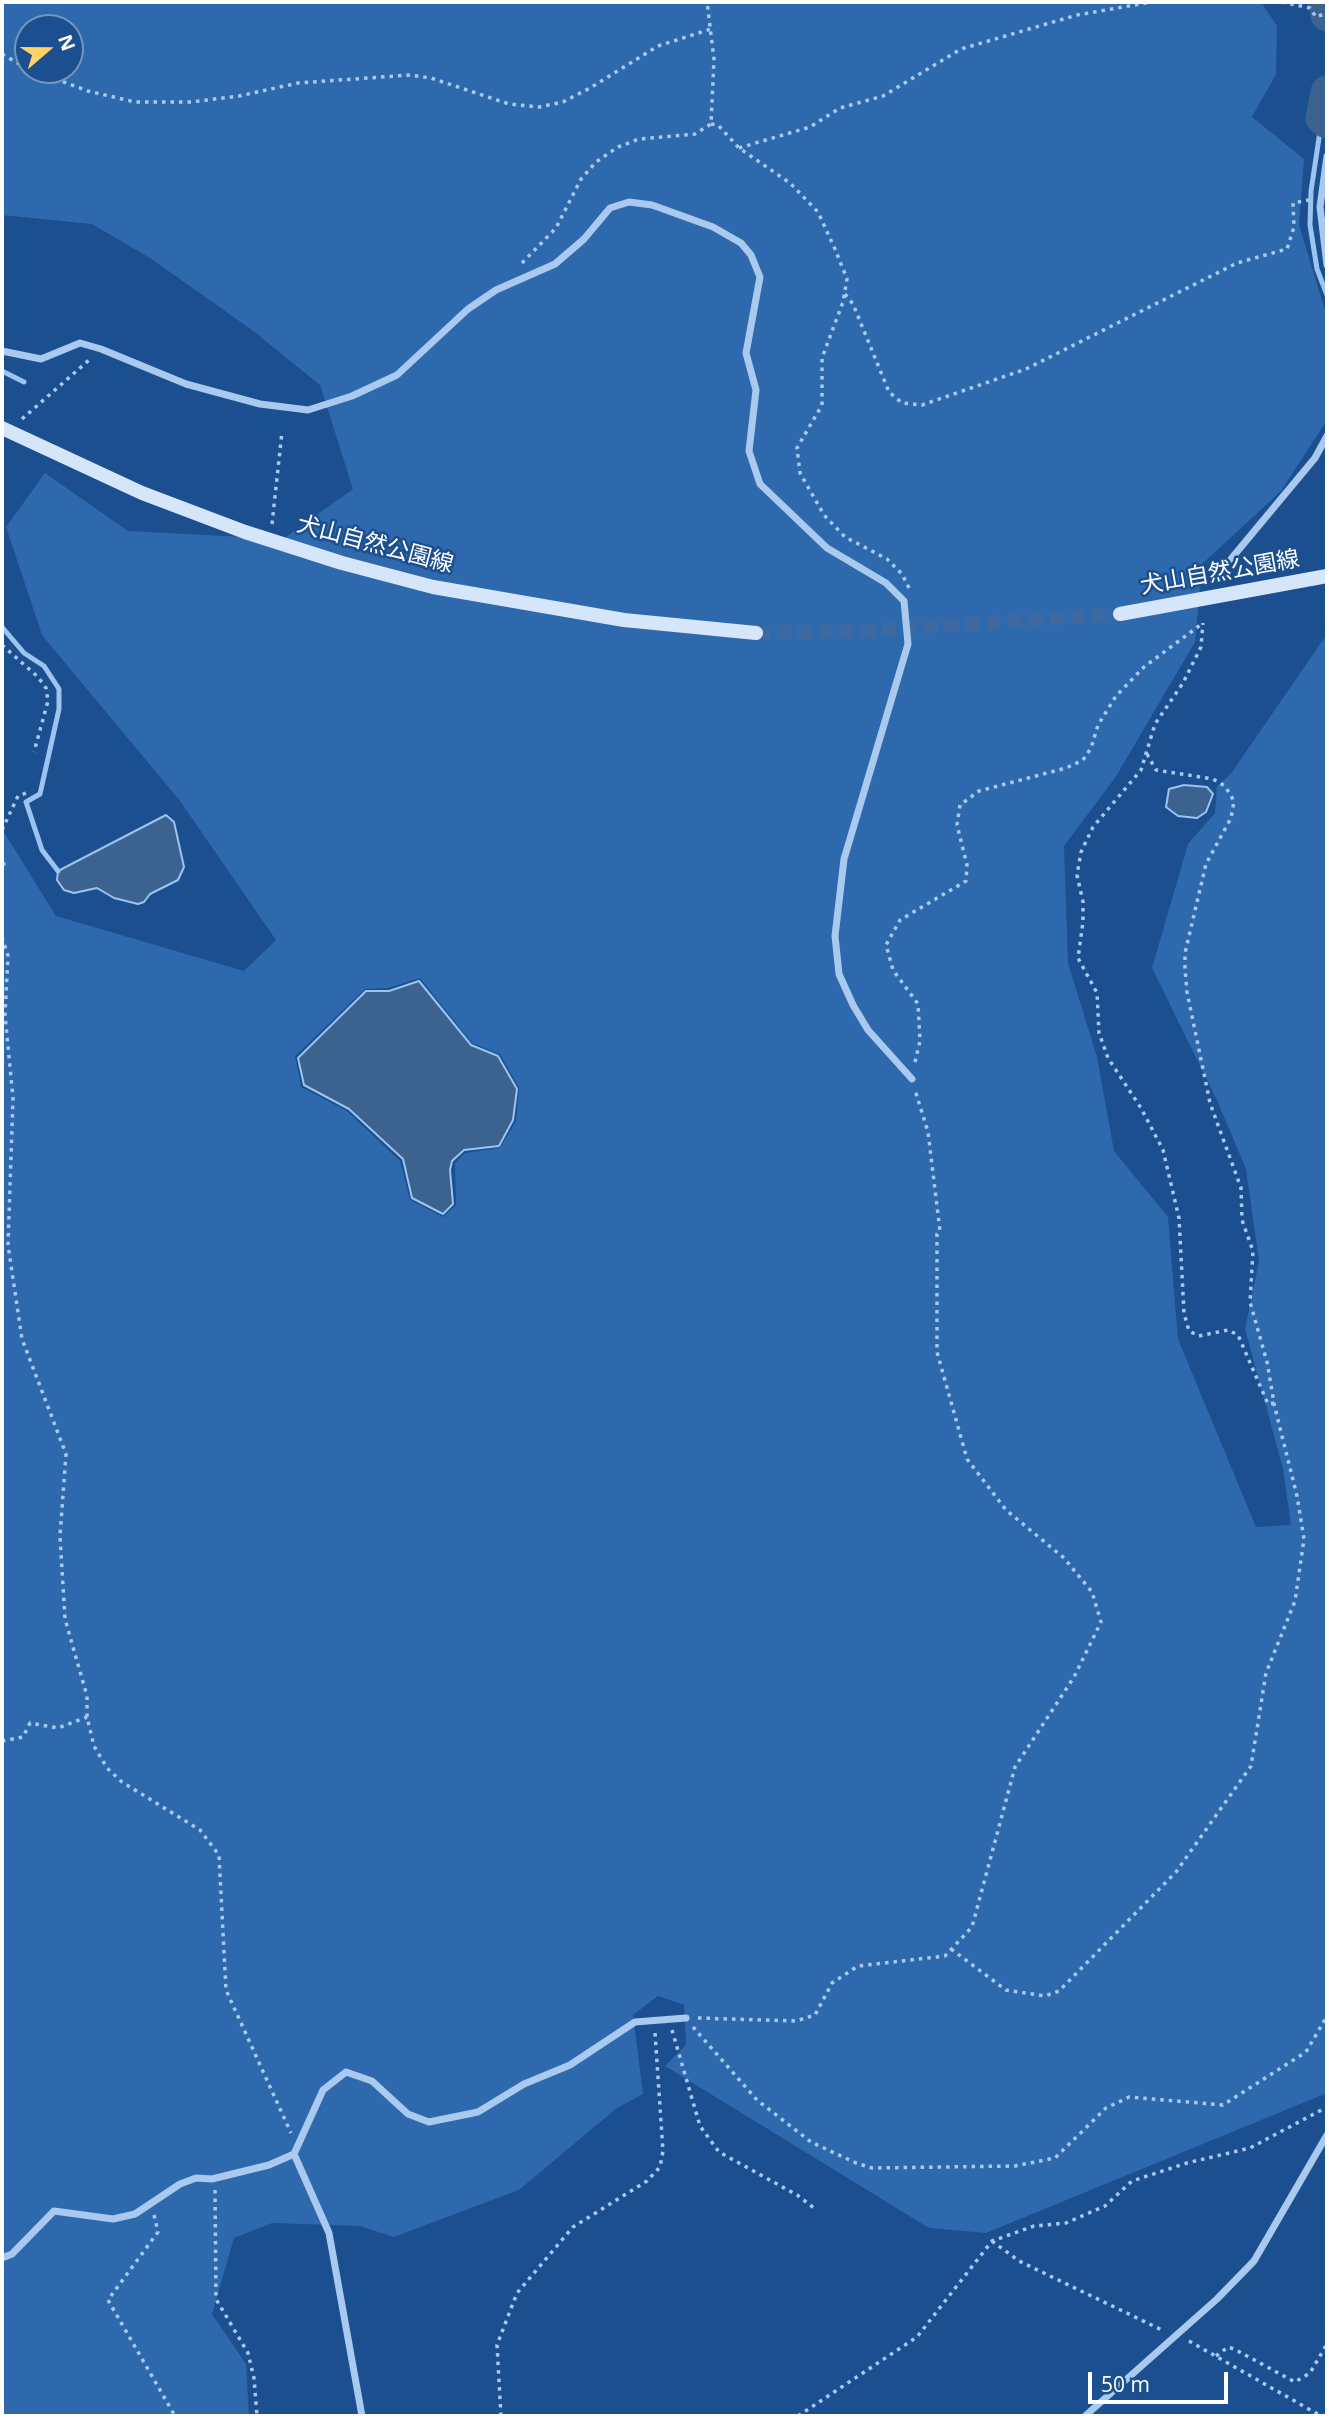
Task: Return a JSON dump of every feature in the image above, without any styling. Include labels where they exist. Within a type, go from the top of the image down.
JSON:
[{"type":"main road","name":"犬山自然公園線","points":[[2,428],[142,493],[342,563],[433,587],[624,620],[756,633]]},
{"type":"main road","name":"犬山自然公園線","points":[[1120,614],[1327,576]]},
{"type":"street","points":[[1327,156],[1321,207],[1327,265]]},
{"type":"street","points":[[2,351],[41,359],[80,344],[101,349],[186,384],[261,404],[308,411],[352,396],[397,374],[468,309],[496,290],[555,264],[584,239],[610,208],[629,202],[652,205],[713,227],[741,243],[751,256],[760,277],[747,353],[756,390],[749,451],[760,484],[827,548],[886,583],[904,601],[908,644],[844,859],[835,936],[839,974],[853,1006],[868,1030],[912,1079]]},
{"type":"street","points":[[1231,559],[1315,458],[1327,436]]},
{"type":"street","points":[[2,2258],[12,2254],[54,2211],[113,2219],[135,2214],[180,2184],[196,2178],[212,2179],[269,2165],[294,2154],[323,2090],[346,2072],[372,2081],[408,2114],[429,2122],[478,2112],[524,2084],[570,2065],[635,2022],[685,2018]]},
{"type":"street","points":[[1085,2416],[1177,2335],[1254,2261],[1327,2135]]},
{"type":"street","points":[[294,2154],[328,2233],[362,2416]]},
{"type":"path","points":[[707,2],[714,59],[711,124]]},
{"type":"path","points":[[740,148],[810,127],[840,108],[883,96],[961,49],[1077,15],[1152,2]]},
{"type":"path","points":[[1282,2],[1310,8],[1316,17],[1327,13]]},
{"type":"path","points":[[70,84],[135,102],[191,102],[239,96],[298,83],[410,75],[431,78],[509,104],[539,107],[563,102],[659,46],[711,29]]},
{"type":"path","points":[[496,290],[556,228],[582,179],[596,162],[618,147],[639,139],[695,134],[711,124],[718,125],[740,148],[790,183],[818,212],[847,279],[845,293],[822,358],[822,405],[797,448],[800,473],[824,514],[845,537],[887,559],[902,575],[911,587],[904,601]]},
{"type":"path","points":[[845,293],[853,304],[889,392],[902,403],[922,405],[1026,369],[1237,264],[1286,249],[1294,227],[1293,202],[1304,200]]},
{"type":"path","points":[[22,419],[101,349]]},
{"type":"path","points":[[270,540],[282,432]]},
{"type":"path","points":[[685,2018],[796,2021],[815,2015],[832,1983],[858,1966],[945,1956],[972,1927],[977,1914],[1015,1767],[1074,1677],[1101,1622],[1091,1592],[1065,1558],[1006,1510],[967,1459],[937,1352],[937,1234],[940,1231],[928,1132],[912,1079],[920,1041],[918,1004],[893,970],[886,945],[900,920],[966,881],[967,865],[957,825],[960,805],[979,791],[1066,768],[1083,760],[1116,696],[1144,667],[1203,623],[1200,647],[1183,683],[1155,724],[1147,754],[1135,779],[1093,827],[1082,852],[1077,875],[1083,902],[1078,958],[1097,993],[1099,1033],[1108,1059],[1141,1108],[1163,1150],[1179,1218],[1184,1313],[1189,1331],[1199,1336],[1228,1330],[1238,1335],[1268,1404],[1274,1404]]},
{"type":"path","points":[[2,645],[38,677],[46,688],[48,701],[34,752]]},
{"type":"path","points":[[951,1949],[1006,1990],[1045,1996],[1059,1991],[1087,1965],[1121,1925],[1176,1872],[1251,1766],[1266,1673],[1295,1601],[1304,1539],[1297,1496],[1274,1404],[1268,1362],[1250,1302],[1253,1251],[1242,1220],[1241,1188],[1210,1103],[1187,992],[1185,969],[1185,953],[1206,864],[1231,818],[1234,801],[1225,786],[1213,779],[1156,770],[1147,754]]},
{"type":"path","points":[[2,830],[18,796],[26,793]]},
{"type":"path","points":[[2,864],[8,864]]},
{"type":"path","points":[[2,937],[8,956],[5,1015],[13,1098],[8,1245],[22,1339],[66,1454],[60,1535],[65,1619],[87,1696],[87,1717],[94,1746],[107,1768],[122,1782],[200,1830],[219,1855],[226,1990],[291,2134],[294,2154]]},
{"type":"path","points":[[2,1010],[5,1015]]},
{"type":"path","points":[[2,1741],[23,1737],[30,1723],[58,1728],[87,1717]]},
{"type":"path","points":[[685,2018],[757,2100],[811,2142],[856,2163],[885,2168],[1015,2166],[1055,2158],[1106,2108],[1129,2097],[1223,2105],[1306,2052],[1327,2016]]},
{"type":"path","points":[[669,2019],[700,2126],[719,2152],[797,2195],[814,2208]]},
{"type":"path","points":[[501,2416],[497,2345],[517,2293],[573,2227],[647,2181],[660,2167],[663,2151],[654,2020]]},
{"type":"path","points":[[798,2416],[917,2337],[992,2241],[1034,2226],[1066,2223],[1105,2206],[1132,2181],[1187,2163],[1250,2148],[1327,2107]]},
{"type":"path","points":[[212,2179],[217,2196],[216,2298],[248,2353],[254,2378],[257,2416]]},
{"type":"path","points":[[151,2203],[158,2232],[108,2300],[175,2416]]},
{"type":"path","points":[[992,2241],[1019,2261],[1177,2335],[1321,2416]]},
{"type":"path","points":[[1216,2356],[1228,2347],[1295,2382],[1310,2374],[1327,2344]]},
{"type":"shaded area","points":[[2,2],[1261,2],[1277,26],[1276,74],[1252,117],[1304,159],[1299,225],[1327,317],[1327,420],[1281,491],[1202,564],[1195,642],[1115,778],[1064,846],[1068,963],[1097,1057],[1114,1151],[1168,1217],[1178,1339],[1256,1527],[1291,1525],[1283,1469],[1245,1329],[1259,1261],[1246,1169],[1216,1098],[1152,968],[1188,844],[1215,813],[1217,786],[1230,775],[1327,634],[1327,2093],[986,2233],[929,2228],[665,2066],[686,2045],[684,2005],[658,1996],[633,2015],[643,2094],[617,2108],[519,2190],[394,2237],[360,2226],[272,2223],[234,2238],[212,2314],[246,2364],[249,2416],[2,2416],[2,829],[56,916],[244,971],[276,940],[180,801],[42,635],[6,527],[45,473],[128,531],[283,539],[353,489],[320,385],[252,330],[150,258],[92,224],[2,215]],"holes":[[[420,978],[472,1043],[500,1054],[519,1088],[516,1121],[500,1148],[465,1153],[455,1163],[456,1205],[443,1217],[410,1200],[400,1161],[347,1111],[301,1087],[295,1056],[365,989],[388,988]]]},
{"type":"shaded area","points":[[1184,785],[1207,787],[1213,794],[1206,812],[1197,818],[1178,816],[1166,807],[1169,789]]},
{"type":"shaded area","points":[[166,815],[174,822],[184,867],[178,880],[150,894],[144,902],[138,904],[114,898],[97,888],[74,893],[64,890],[57,880],[58,871]]},
{"type":"shaded area","points":[[419,981],[471,1045],[498,1056],[517,1089],[513,1120],[499,1146],[464,1150],[452,1161],[450,1170],[453,1204],[443,1214],[412,1198],[403,1159],[349,1109],[304,1085],[298,1058],[366,991],[389,991]]},
{"type":"waterway","points":[[1325,2],[1327,15]]},
{"type":"waterway","points":[[1327,92],[1322,118],[1327,122]]},
{"type":"waterway","points":[[1322,118],[1311,191],[1310,225],[1317,269],[1327,295]]},
{"type":"waterway","points":[[2,371],[24,382]]},
{"type":"waterway","points":[[2,627],[24,653],[44,666],[59,689],[59,709],[40,794],[26,802],[42,850],[58,871]]},
{"type":"tunnel","points":[[756,633],[861,631],[1120,614]]}]
